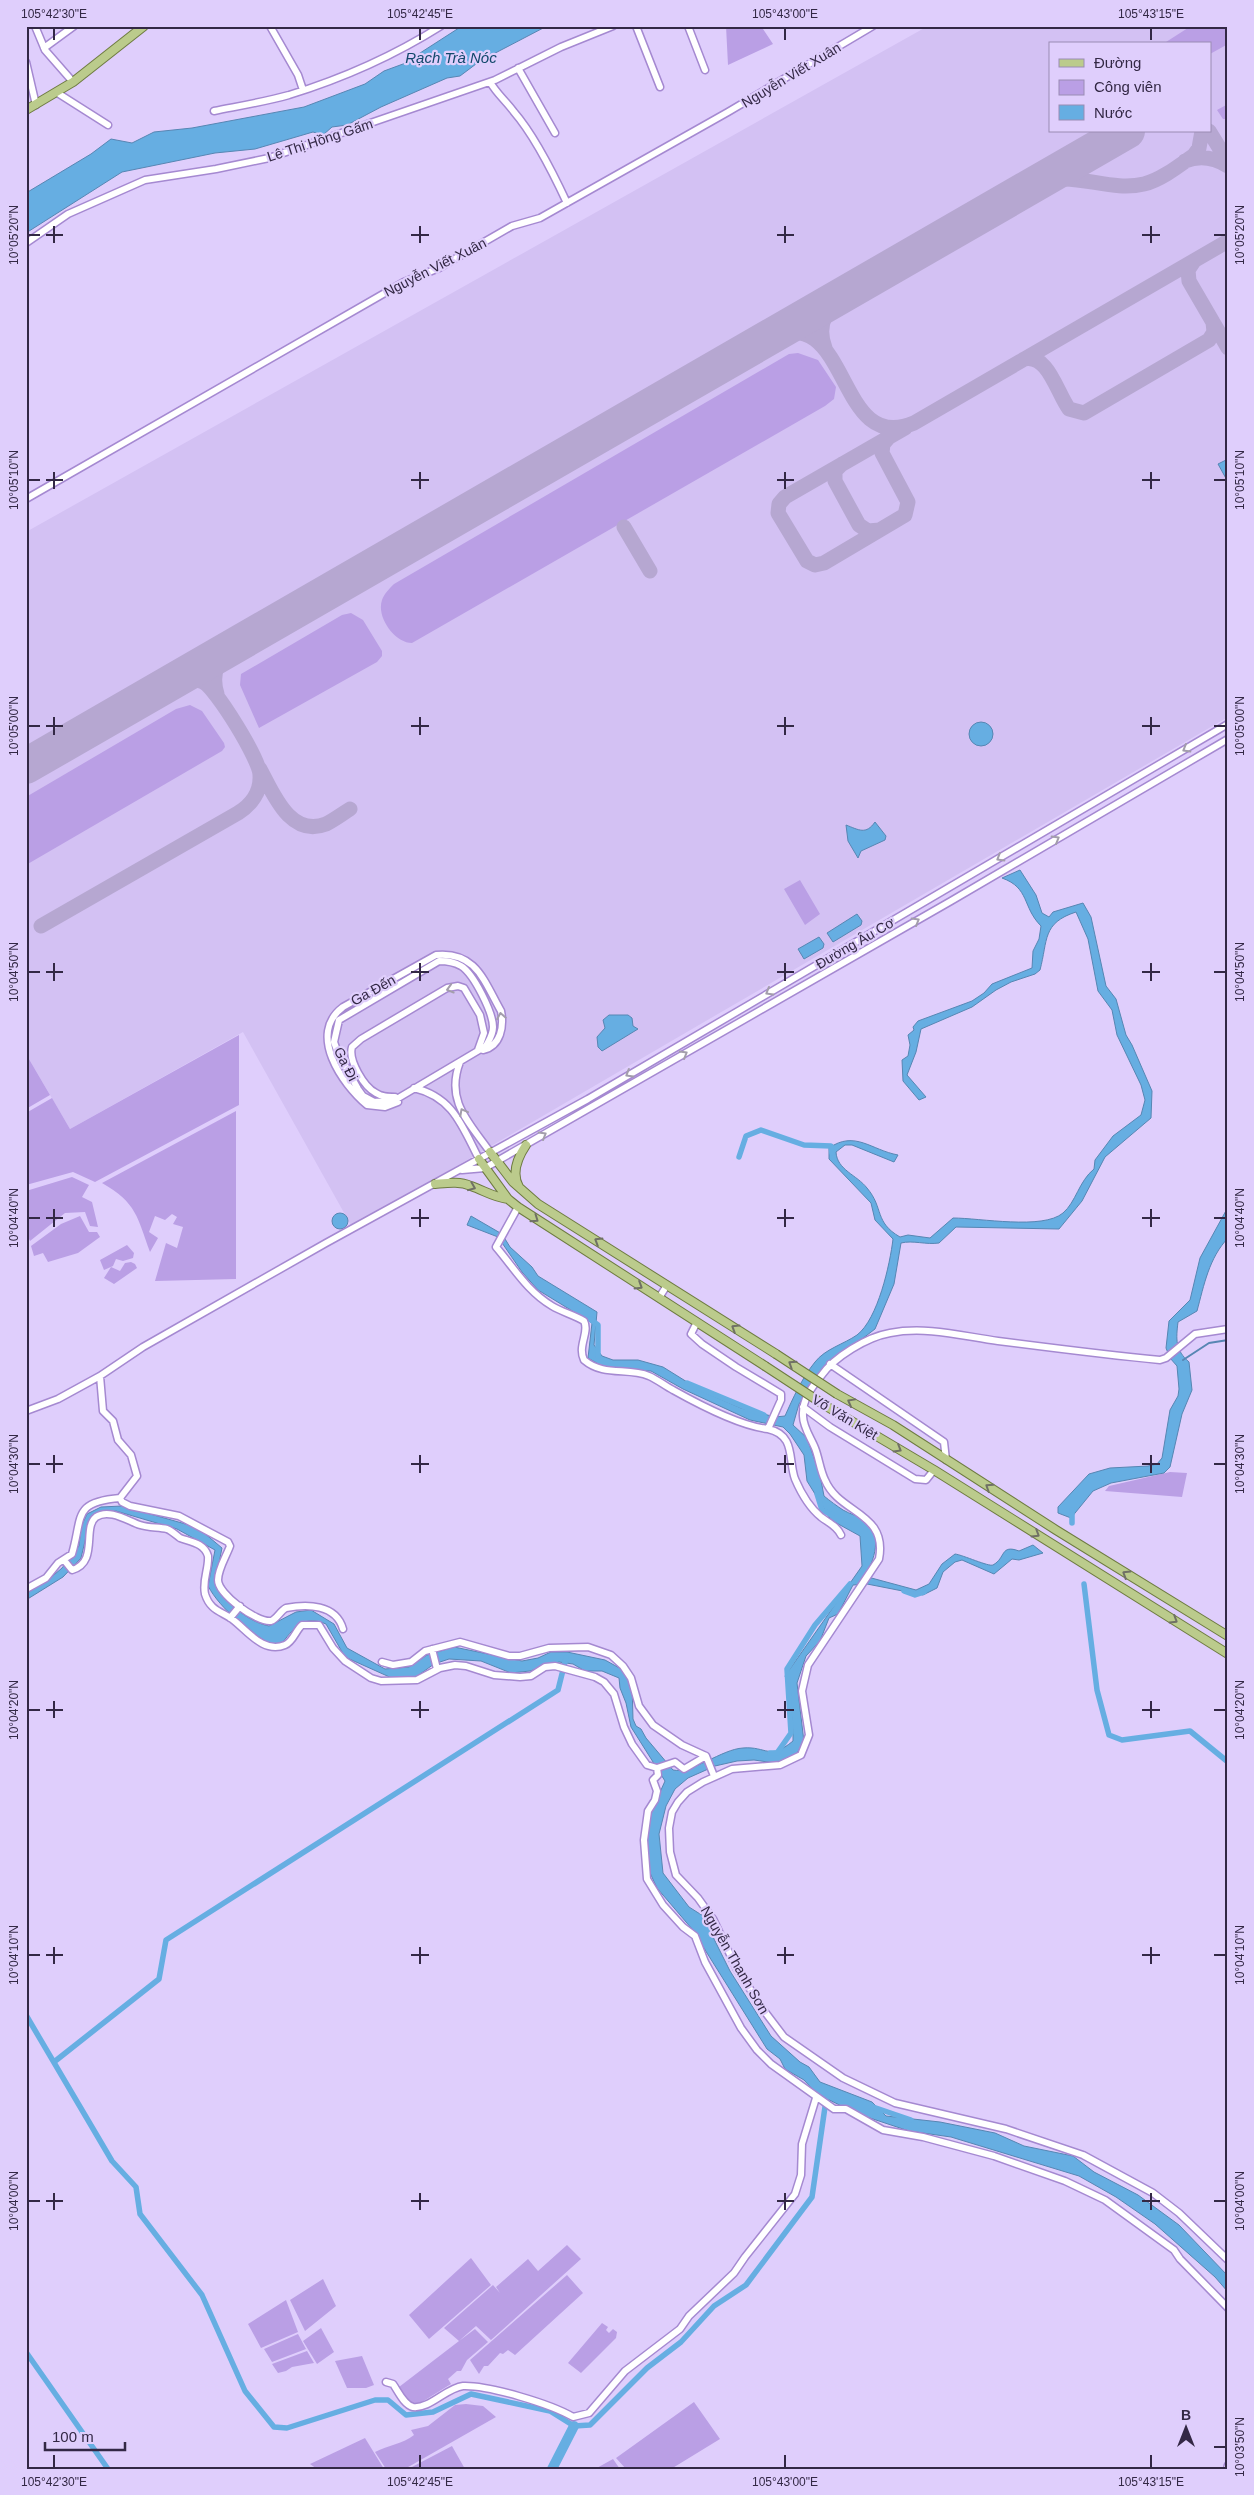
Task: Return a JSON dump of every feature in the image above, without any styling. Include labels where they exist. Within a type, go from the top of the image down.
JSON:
[{"type":"main road","points":[[26,110],[73,82],[144,26]]},
{"type":"main road","points":[[522,1191],[517,1184],[516,1168],[519,1156],[526,1145]]},
{"type":"main road","name":"Võ Văn Kiệt","points":[[490,1152],[522,1191],[538,1204],[837,1394],[893,1425],[1228,1636]]},
{"type":"main road","name":"Võ Văn Kiệt","points":[[480,1158],[485,1168],[508,1199],[518,1207],[826,1406],[934,1470],[1228,1654]]},
{"type":"main road","points":[[435,1184],[455,1182],[471,1186],[492,1196],[508,1199]]},
{"type":"main road","points":[[1153,1607],[1162,1596]]},
{"type":"street","points":[[35,26],[44,48],[73,82]]},
{"type":"street","points":[[44,48],[74,26]]},
{"type":"street","points":[[270,26],[298,74],[303,90]]},
{"type":"street","points":[[214,111],[303,90],[393,53],[442,26]]},
{"type":"street","name":"Lê Thị Hồng Gấm","points":[[26,242],[68,214],[117,190],[145,180],[216,170],[269,158],[490,82],[561,47],[613,26]]},
{"type":"street","points":[[636,26],[660,87]]},
{"type":"street","points":[[688,26],[706,70]]},
{"type":"street","name":"Nguyễn Viết Xuân","points":[[26,499],[404,282],[439,268],[512,226],[540,218],[567,203],[728,112],[873,26]]},
{"type":"street","points":[[26,62],[36,105]]},
{"type":"street","points":[[518,68],[555,133]]},
{"type":"street","points":[[490,82],[499,96],[514,112],[551,170],[567,203]]},
{"type":"street","points":[[56,92],[108,125]]},
{"type":"street","name":"Đường Âu Cơ","points":[[26,1411],[58,1399],[100,1376],[142,1347],[588,1098],[1228,724]]},
{"type":"street","name":"Đường Âu Cơ","points":[[485,1168],[1228,739]]},
{"type":"street","points":[[1074,814],[1081,825]]},
{"type":"street","name":"Ga Đến","points":[[402,1097],[397,1104],[375,1107],[362,1101],[350,1087],[330,1054],[328,1045],[328,1027],[333,1016],[343,1007],[436,955],[453,954],[472,963],[501,1011],[502,1027],[496,1043],[488,1049],[477,1051]]},
{"type":"street","name":"Ga Đi","points":[[402,1097],[395,1100],[374,1102],[363,1096],[358,1089],[334,1042],[339,1020],[348,1013],[439,961],[450,961],[461,966],[469,973],[491,1014],[492,1036],[486,1046],[477,1051]]},
{"type":"street","points":[[458,986],[464,988],[468,994],[484,1025],[482,1044],[477,1051],[460,1062],[414,1088],[402,1097],[385,1097],[377,1094],[366,1084],[351,1058],[352,1047],[361,1038],[447,988],[458,986]]},
{"type":"street","points":[[460,1062],[455,1077],[454,1090],[463,1114],[490,1152]]},
{"type":"street","points":[[414,1088],[438,1096],[448,1105],[480,1158]]},
{"type":"street","points":[[588,1098],[592,1107]]},
{"type":"street","points":[[461,1170],[485,1168]]},
{"type":"street","points":[[518,1207],[496,1247],[512,1271],[527,1285],[553,1306],[584,1321],[586,1328],[580,1350],[587,1363],[602,1371],[631,1372],[650,1376],[680,1394],[730,1418],[747,1425],[769,1427],[788,1443],[793,1458],[795,1478],[810,1505],[837,1529],[841,1535]]},
{"type":"street","points":[[659,1298],[667,1285]]},
{"type":"street","points":[[698,1322],[691,1334],[697,1340],[742,1371],[781,1392],[781,1400],[769,1427]]},
{"type":"street","points":[[934,1470],[926,1480],[915,1478],[830,1427],[803,1407],[810,1390],[830,1364],[842,1354],[876,1336],[913,1330],[946,1332],[1001,1341],[1156,1359],[1166,1358],[1195,1334],[1228,1329]]},
{"type":"street","points":[[830,1364],[944,1442],[947,1451],[946,1460]]},
{"type":"street","points":[[26,1589],[46,1578],[58,1563],[65,1561],[72,1554],[80,1515],[94,1502],[120,1498],[137,1476],[131,1455],[118,1440],[113,1421],[103,1411],[100,1376]]},
{"type":"street","name":"Nguyễn Thanh Sơn","points":[[803,1407],[803,1421],[827,1484],[840,1501],[870,1522],[878,1535],[881,1545],[879,1559],[870,1574],[859,1586],[806,1672],[802,1696],[809,1735],[801,1755],[786,1764],[738,1768],[714,1776],[687,1792],[672,1812],[669,1836],[672,1863],[676,1875],[698,1898],[713,1919],[737,1968],[765,2012],[784,2037],[843,2078],[895,2103],[1006,2129],[1083,2155],[1153,2193],[1179,2213],[1228,2260]]},
{"type":"street","points":[[120,1498],[122,1502],[130,1506],[179,1516],[228,1542],[230,1546],[219,1576],[219,1584],[221,1589],[239,1608],[258,1619],[269,1621],[274,1620],[286,1608],[322,1608],[334,1614],[343,1629]]},
{"type":"street","points":[[65,1561],[72,1570],[79,1565],[88,1553],[91,1525],[99,1515],[112,1514],[140,1524],[168,1530],[193,1542],[207,1552],[208,1566],[204,1585],[206,1596],[215,1610],[232,1617],[256,1640],[272,1647],[286,1645],[302,1625],[319,1625],[333,1648],[345,1661],[376,1680],[417,1680],[436,1667],[448,1665],[462,1665],[494,1675],[520,1677],[531,1676],[545,1667],[564,1667],[595,1677],[612,1690],[628,1738],[648,1765],[657,1768],[673,1762],[684,1769],[707,1757]]},
{"type":"street","points":[[232,1617],[239,1608]]},
{"type":"street","points":[[382,1662],[393,1665],[411,1662],[425,1651],[464,1642],[509,1656],[520,1656],[549,1648],[585,1646],[611,1655],[628,1673],[639,1706],[649,1721],[682,1745],[707,1757],[714,1776]]},
{"type":"street","points":[[433,1650],[436,1667]]},
{"type":"street","points":[[657,1768],[658,1774],[653,1780],[657,1791],[655,1800],[648,1811],[645,1826],[644,1862],[647,1879],[663,1905],[683,1927],[696,1936],[705,1962],[741,2028],[757,2050],[783,2075],[837,2110],[846,2109],[884,2130],[923,2137],[994,2156],[1065,2181],[1105,2200],[1174,2250],[1180,2259],[1228,2308]]},
{"type":"street","points":[[386,2382],[393,2384],[407,2404],[412,2406],[426,2403],[462,2386],[535,2401],[557,2408],[573,2417],[589,2412],[625,2371],[680,2329],[689,2316],[734,2273],[744,2257],[795,2194],[801,2175],[802,2144],[818,2099]]},
{"type":"street","points":[[1227,2469],[1228,2465]]},
{"type":"shaded area","points":[[928,26],[1228,26],[1228,717],[352,1227],[243,1032],[70,1129],[26,1054],[26,532]]},
{"type":"green space","points":[[726,26],[761,26],[773,44],[728,65]]},
{"type":"green space","points":[[1191,26],[1228,26],[1228,44],[1212,53],[1212,42],[1166,42]]},
{"type":"green space","points":[[1228,104],[1228,119],[1223,119],[1217,110]]},
{"type":"green space","points":[[798,353],[818,360],[836,387],[834,399],[825,406],[412,643],[399,639],[388,628],[384,621],[381,607],[384,596],[394,584],[789,354]]},
{"type":"green space","points":[[351,613],[363,620],[382,651],[382,656],[377,662],[259,728],[240,685],[241,674],[342,615]]},
{"type":"green space","points":[[190,705],[202,711],[224,743],[225,747],[222,751],[26,865],[26,797],[176,709]]},
{"type":"green space","points":[[800,880],[820,914],[805,925],[784,889]]},
{"type":"green space","points":[[239,1035],[239,1105],[95,1182],[73,1172],[26,1185],[26,1113],[52,1098],[70,1129]]},
{"type":"green space","points":[[26,1054],[50,1095],[26,1109]]},
{"type":"green space","points":[[236,1111],[236,1279],[155,1281],[166,1243],[177,1248],[183,1227],[173,1224],[177,1217],[172,1214],[165,1220],[155,1216],[149,1232],[158,1238],[150,1252],[138,1220],[129,1204],[114,1190],[102,1183]]},
{"type":"green space","points":[[72,1177],[89,1185],[82,1197],[92,1202],[98,1227],[90,1226],[85,1212],[65,1213],[30,1241],[26,1233],[26,1191]]},
{"type":"green space","points":[[80,1216],[89,1232],[97,1232],[100,1237],[78,1253],[48,1262],[43,1253],[34,1256],[31,1246],[61,1224]]},
{"type":"green space","points":[[127,1245],[134,1253],[133,1258],[123,1261],[116,1259],[113,1266],[104,1270],[100,1260]]},
{"type":"green space","points":[[131,1262],[137,1268],[114,1284],[104,1278],[111,1267],[120,1271],[125,1263]]},
{"type":"green space","points":[[1170,1472],[1187,1473],[1182,1497],[1105,1491],[1109,1486]]},
{"type":"green space","points":[[567,2245],[581,2259],[491,2340],[476,2326],[459,2341],[444,2328],[493,2285],[500,2293],[496,2287],[528,2259],[538,2271]]},
{"type":"green space","points":[[471,2258],[491,2285],[429,2339],[409,2315]]},
{"type":"green space","points":[[567,2275],[583,2293],[515,2355],[508,2350],[503,2354],[500,2353],[488,2366],[484,2366],[479,2374],[470,2360]]},
{"type":"green space","points":[[323,2279],[336,2306],[305,2331],[290,2300]]},
{"type":"green space","points":[[286,2300],[298,2332],[261,2348],[248,2324]]},
{"type":"green space","points":[[602,2323],[608,2327],[606,2330],[609,2333],[613,2329],[617,2332],[616,2338],[581,2373],[568,2363]]},
{"type":"green space","points":[[321,2328],[334,2352],[317,2364],[303,2341]]},
{"type":"green space","points":[[475,2329],[488,2342],[467,2360],[461,2371],[457,2371],[448,2379],[451,2384],[417,2405],[410,2403],[399,2387]]},
{"type":"green space","points":[[298,2334],[306,2349],[272,2362],[264,2349]]},
{"type":"green space","points":[[307,2351],[314,2363],[292,2367],[278,2373],[272,2364]]},
{"type":"green space","points":[[362,2356],[374,2385],[366,2388],[347,2388],[335,2361]]},
{"type":"green space","points":[[694,2402],[720,2439],[671,2469],[626,2469],[616,2458]]},
{"type":"green space","points":[[455,2405],[483,2406],[496,2417],[404,2469],[386,2469],[375,2452],[410,2438],[414,2435],[411,2430],[428,2426]]},
{"type":"green space","points":[[365,2438],[384,2469],[317,2469],[310,2464]]},
{"type":"green space","points":[[452,2446],[465,2469],[410,2468]]},
{"type":"green space","points":[[613,2459],[620,2469],[595,2469]]},
{"type":"water","name":"Rạch Trà Nóc","points":[[462,26],[547,26],[480,61],[460,76],[447,78],[381,107],[347,125],[332,127],[323,135],[313,132],[255,149],[215,153],[122,172],[26,233],[26,193],[91,154],[111,139],[132,143],[154,132],[192,128],[304,107],[365,84],[384,71],[403,64]]},
{"type":"water","points":[[1228,459],[1228,482],[1218,464]]},
{"type":"water","points":[[981,722],[990,725],[993,734],[990,743],[981,746],[972,743],[969,734],[972,725]]},
{"type":"water","points":[[875,822],[886,836],[885,840],[861,851],[858,858],[848,841],[846,825],[859,830],[865,830]]},
{"type":"water","points":[[1020,870],[1036,895],[1042,913],[1049,917],[1053,912],[1083,903],[1091,917],[1106,986],[1116,999],[1126,1035],[1152,1091],[1151,1118],[1105,1157],[1082,1201],[1059,1229],[956,1227],[939,1243],[901,1243],[894,1284],[875,1329],[824,1368],[799,1404],[793,1425],[807,1438],[820,1475],[824,1496],[843,1510],[865,1520],[871,1525],[875,1539],[874,1555],[864,1576],[916,1590],[929,1584],[942,1564],[955,1554],[993,1565],[1009,1549],[1019,1551],[1033,1545],[1043,1553],[1019,1560],[1012,1559],[994,1574],[962,1560],[955,1562],[943,1572],[937,1588],[923,1595],[867,1584],[853,1585],[838,1614],[829,1618],[820,1641],[806,1656],[797,1683],[804,1742],[795,1756],[782,1764],[754,1760],[737,1761],[715,1766],[688,1778],[675,1789],[666,1806],[659,1834],[663,1873],[689,1907],[708,1919],[714,1939],[730,1971],[771,2036],[800,2062],[809,2067],[820,2082],[872,2102],[886,2116],[940,2122],[995,2133],[1024,2146],[1073,2156],[1094,2172],[1138,2195],[1179,2225],[1228,2276],[1228,2292],[1215,2277],[1155,2224],[1116,2197],[1079,2176],[951,2137],[909,2131],[858,2114],[817,2094],[804,2080],[785,2069],[780,2059],[767,2049],[692,1929],[657,1888],[645,1862],[645,1826],[665,1781],[631,1727],[619,1678],[602,1671],[585,1671],[573,1664],[559,1662],[530,1671],[511,1673],[481,1661],[449,1659],[434,1664],[416,1677],[394,1679],[345,1657],[326,1624],[312,1621],[296,1627],[283,1642],[271,1645],[244,1626],[213,1595],[208,1586],[215,1550],[177,1529],[116,1511],[98,1513],[86,1537],[81,1558],[63,1577],[26,1600],[26,1590],[48,1580],[62,1568],[79,1546],[81,1527],[87,1514],[101,1507],[122,1506],[189,1525],[203,1532],[222,1548],[215,1583],[231,1604],[261,1624],[269,1626],[296,1612],[311,1610],[334,1624],[347,1648],[385,1669],[409,1667],[427,1655],[454,1647],[522,1661],[538,1658],[551,1652],[567,1652],[605,1660],[623,1670],[632,1684],[633,1719],[636,1726],[641,1729],[646,1738],[673,1770],[681,1770],[698,1765],[735,1749],[751,1748],[773,1751],[785,1747],[793,1741],[793,1734],[789,1685],[785,1676],[862,1566],[860,1536],[831,1520],[807,1481],[804,1455],[783,1427],[750,1420],[683,1389],[651,1371],[607,1369],[588,1358],[592,1323],[538,1290],[522,1272],[498,1237],[467,1225],[471,1216],[502,1234],[510,1247],[532,1267],[538,1276],[597,1312],[594,1345],[602,1356],[613,1360],[638,1360],[663,1367],[700,1390],[741,1408],[775,1417],[785,1416],[802,1381],[819,1357],[857,1335],[871,1317],[886,1276],[893,1239],[875,1220],[871,1203],[829,1159],[829,1148],[838,1143],[855,1141],[898,1155],[894,1162],[852,1145],[845,1145],[836,1152],[837,1158],[844,1168],[863,1183],[872,1195],[886,1226],[900,1237],[908,1235],[930,1238],[953,1218],[1027,1222],[1054,1218],[1063,1213],[1085,1179],[1094,1169],[1095,1160],[1113,1136],[1141,1115],[1145,1100],[1141,1085],[1117,1035],[1112,1010],[1098,991],[1088,939],[1076,912],[1057,921],[1052,927],[1046,941],[1040,970],[1035,974],[1011,982],[972,1007],[921,1029],[916,1052],[907,1075],[926,1097],[919,1100],[903,1081],[902,1060],[908,1056],[910,1045],[908,1035],[914,1030],[913,1027],[918,1021],[972,1001],[984,993],[992,984],[1032,968],[1033,951],[1039,939],[1041,926],[1035,919],[1022,893],[1011,882],[1002,878]]},
{"type":"water","points":[[857,914],[862,921],[861,925],[833,942],[827,933]]},
{"type":"water","points":[[819,937],[824,944],[823,948],[804,959],[798,949]]},
{"type":"water","points":[[609,1015],[628,1015],[632,1018],[633,1026],[638,1029],[602,1051],[598,1047],[597,1037],[605,1028],[603,1020]]},
{"type":"water","points":[[1228,1207],[1228,1238],[1212,1263],[1197,1311],[1178,1322],[1177,1344],[1184,1358],[1189,1362],[1192,1390],[1182,1414],[1170,1467],[1164,1473],[1111,1483],[1093,1491],[1071,1518],[1058,1513],[1058,1507],[1089,1474],[1110,1468],[1148,1466],[1157,1464],[1162,1458],[1170,1410],[1178,1396],[1179,1389],[1177,1366],[1170,1358],[1166,1348],[1169,1321],[1190,1300],[1200,1258]]},
{"type":"water","points":[[340,1213],[346,1215],[348,1221],[346,1227],[340,1229],[334,1227],[332,1221],[334,1215]]},
{"type":"waterway","points":[[739,1157],[746,1136],[761,1130],[804,1145],[831,1146],[832,1153]]},
{"type":"waterway","points":[[590,1319],[598,1325],[598,1356]]},
{"type":"waterway","points":[[1183,1360],[1209,1343],[1228,1340]]},
{"type":"waterway","points":[[687,1383],[764,1415]]},
{"type":"waterway","points":[[817,1494],[822,1510],[832,1515]]},
{"type":"waterway","points":[[1072,1510],[1072,1523]]},
{"type":"waterway","points":[[770,1753],[777,1753],[791,1733],[787,1669],[815,1625],[850,1584]]},
{"type":"waterway","points":[[1084,1584],[1097,1690],[1109,1735],[1122,1740],[1190,1731],[1228,1762]]},
{"type":"waterway","points":[[904,1591],[915,1595],[924,1592]]},
{"type":"waterway","points":[[54,2062],[159,1979],[166,1940],[558,1690],[566,1658]]},
{"type":"waterway","points":[[26,2015],[112,2161],[136,2187],[140,2214],[202,2295],[245,2391],[274,2427],[287,2428],[375,2400],[388,2400],[406,2415],[433,2412],[471,2394],[550,2411],[574,2426],[590,2425],[647,2368],[681,2342],[714,2306],[746,2285],[812,2197],[826,2100]]},
{"type":"waterway","points":[[873,2107],[911,2120]]},
{"type":"waterway","points":[[26,2352],[108,2469]]},
{"type":"waterway","points":[[552,2469],[574,2426]]},
{"type":"taxiway","points":[[1034,185],[1048,180],[1062,179],[1116,186],[1144,184],[1170,172],[1194,155],[1199,148],[1202,132]]},
{"type":"taxiway","points":[[1210,132],[1228,162]]},
{"type":"taxiway","points":[[1185,161],[1207,158],[1228,166]]},
{"type":"taxiway","points":[[765,340],[793,332],[814,339],[829,355],[854,400],[869,418],[888,427],[914,423],[1228,241]]},
{"type":"taxiway","points":[[1194,261],[1188,270],[1189,281],[1228,348]]},
{"type":"taxiway","points":[[825,348],[822,339],[823,322],[835,302],[849,291]]},
{"type":"taxiway","points":[[1024,359],[1032,359],[1046,368],[1069,409],[1084,413],[1209,340],[1214,332],[1213,322]]},
{"type":"taxiway","points":[[889,437],[883,444],[882,453],[908,502],[905,515],[824,563],[815,565],[807,561],[778,513],[779,504],[785,497],[905,428]]},
{"type":"taxiway","points":[[842,464],[835,471],[835,481],[859,525],[868,531],[880,530]]},
{"type":"taxiway","points":[[624,527],[650,571]]},
{"type":"taxiway","points":[[217,694],[215,678],[218,666],[225,655],[237,645]]},
{"type":"taxiway","points":[[41,926],[238,813],[251,802],[257,792],[260,775],[253,755],[227,710],[209,687],[203,682],[189,679],[166,686]]},
{"type":"taxiway","points":[[260,769],[284,811],[302,825],[313,827],[326,824],[350,809]]},
{"type":"runway","points":[[26,766],[1125,132]]}]
